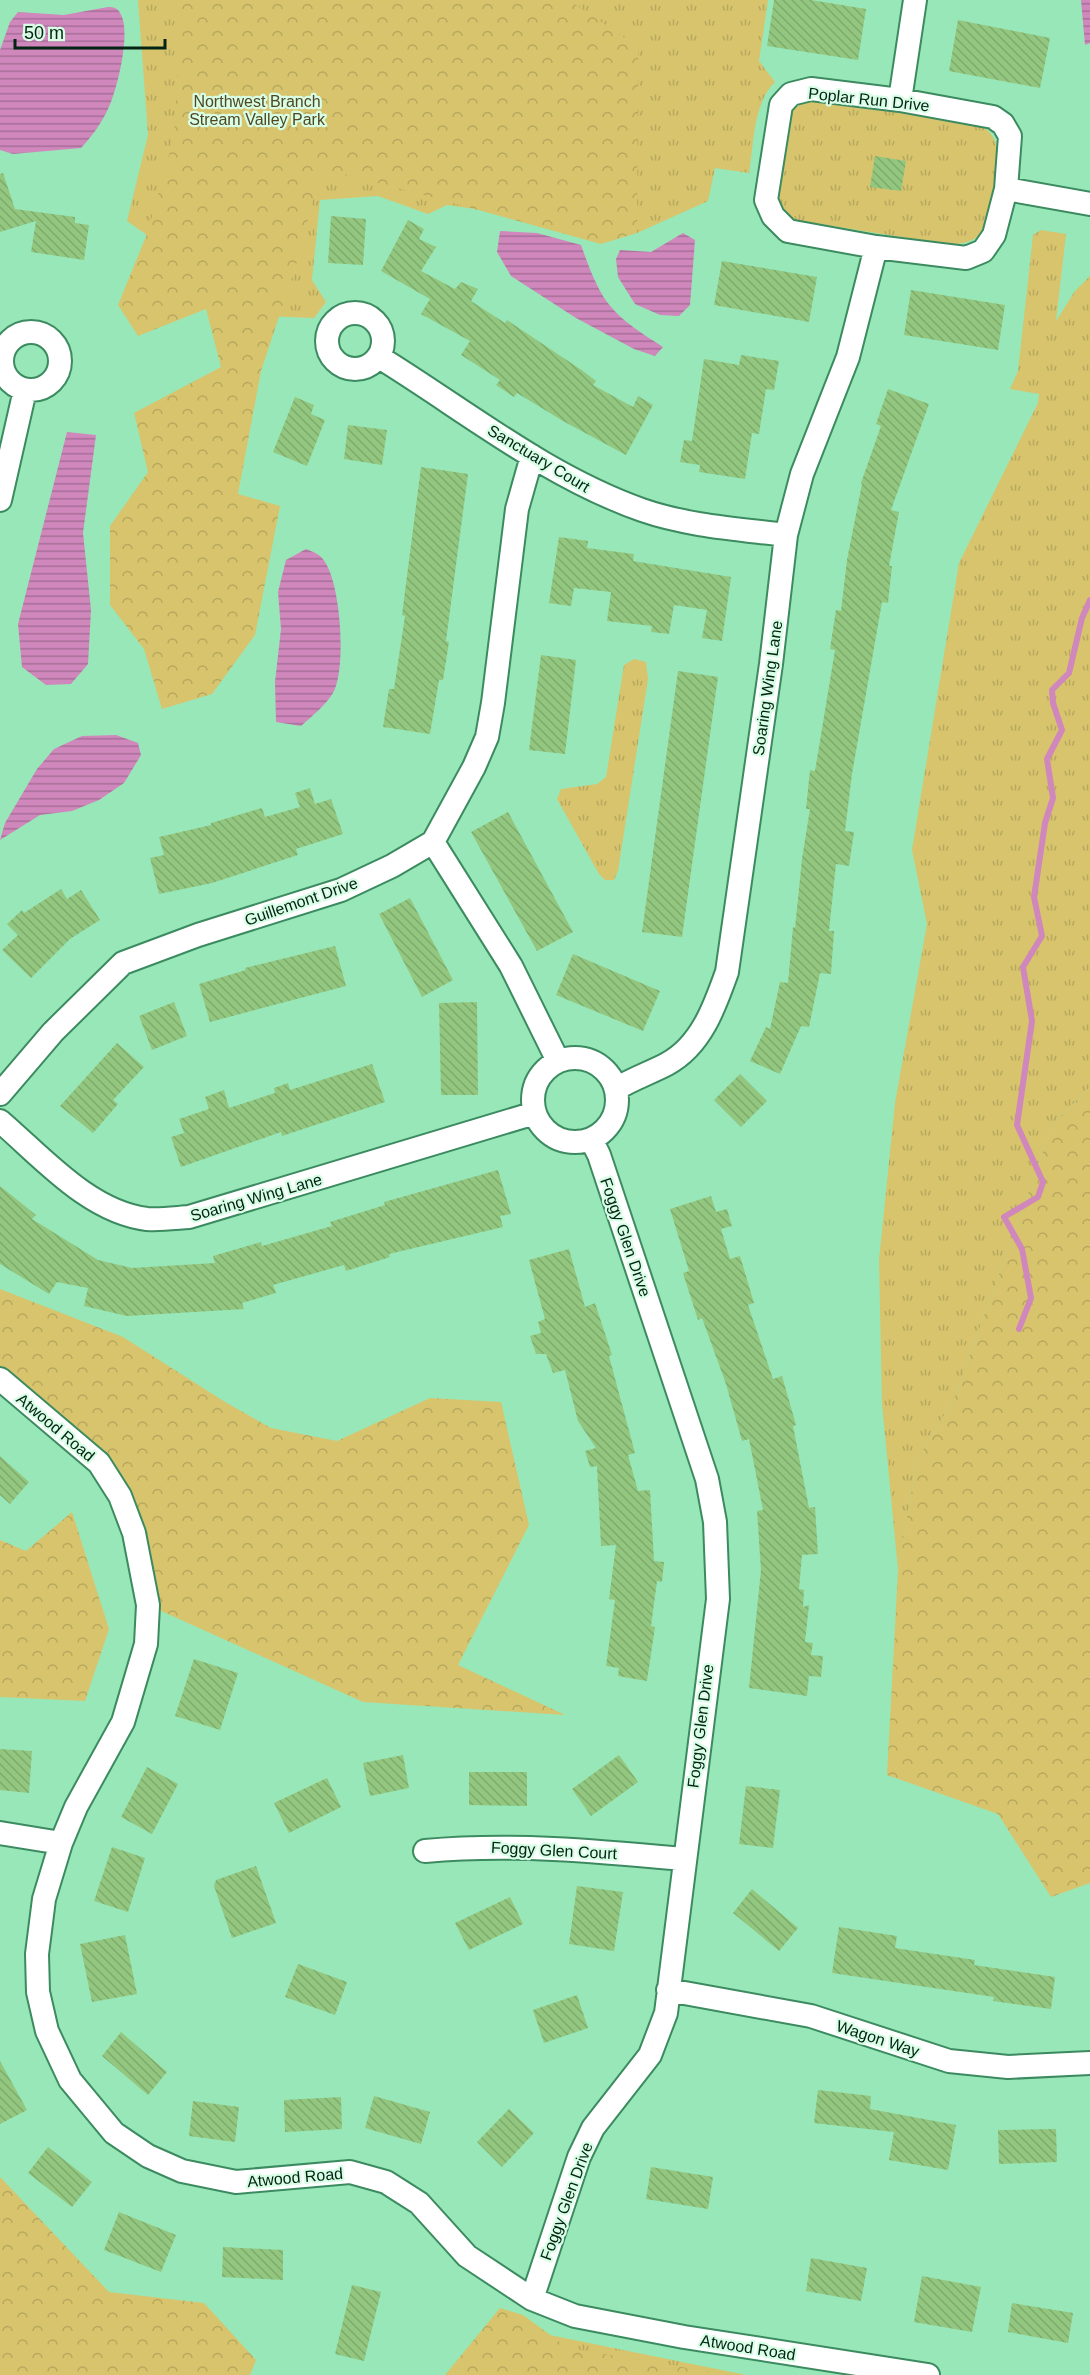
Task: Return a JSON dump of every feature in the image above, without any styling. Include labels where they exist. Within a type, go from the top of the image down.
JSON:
[{"type":"street","points":[[900,100],[915,0]]},
{"type":"street","name":"Poplar Run Drive","points":[[811,89],[900,100],[993,117],[1003,124],[1010,136],[1006,189],[994,235],[983,251],[966,258],[876,247],[788,231],[773,216],[766,200],[782,105],[791,94],[811,89]]},
{"type":"street","points":[[1006,189],[1090,204]]},
{"type":"street","name":"Soaring Wing Lane","points":[[616,1089],[669,1063],[697,1038],[714,1007],[727,972],[771,664],[786,536],[802,474],[848,357],[876,247]]},
{"type":"street","name":"Sanctuary Court","points":[[379,357],[532,456],[588,488],[645,511],[710,526],[786,536]]},
{"type":"street","points":[[0,500],[25,390]]},
{"type":"street","points":[[532,456],[517,509],[494,703],[487,737],[474,767],[433,842],[511,966],[558,1061]]},
{"type":"street","name":"Guillemont Drive","points":[[0,1094],[53,1032],[123,963],[198,935],[341,890],[392,866],[433,842]]},
{"type":"street","points":[[572,1058],[593,1062],[610,1076],[616,1089],[615,1113],[610,1124],[591,1139],[577,1142],[563,1141],[551,1135],[541,1125],[535,1113],[533,1095],[539,1077],[558,1061],[572,1058]]},
{"type":"street","name":"Soaring Wing Lane","points":[[0,1121],[87,1196],[114,1210],[147,1219],[189,1217],[535,1113]]},
{"type":"street","name":"Foggy Glen Drive","points":[[531,2300],[579,2157],[593,2128],[650,2055],[666,2013],[717,1599],[715,1522],[707,1479],[591,1139]]},
{"type":"street","name":"Atwood Road","points":[[0,1379],[99,1463],[120,1496],[134,1533],[148,1605],[146,1644],[123,1722],[76,1807],[61,1843],[44,1899],[38,1954],[38,1992],[47,2031],[70,2080],[114,2133],[148,2156],[182,2171],[236,2182],[350,2172],[386,2182],[418,2203],[467,2256],[531,2300],[575,2316],[684,2337],[928,2375]]},
{"type":"street","points":[[0,1833],[61,1843]]},
{"type":"street","name":"Foggy Glen Court","points":[[424,1851],[474,1846],[559,1847],[684,1859]]},
{"type":"street","name":"Wagon Way","points":[[668,1990],[811,2016],[948,2061],[1008,2067],[1090,2063]]},
{"type":"green space","name":"Northwest Branch Stream Valley Park","points":[[138,0],[768,0],[759,61],[775,82],[762,101],[758,112],[749,173],[715,168],[708,201],[637,233],[637,213],[601,227],[447,205],[428,214],[378,196],[320,200],[312,280],[326,302],[314,318],[262,316],[127,221],[148,135]]},
{"type":"green space","name":"Northwest Branch Stream Valley Park","points":[[181,0],[569,0],[638,47],[637,233],[601,244],[321,168],[298,259],[261,371],[238,494],[280,506],[255,635],[212,694],[162,709],[144,649],[110,605],[110,526],[148,472],[134,413],[221,367],[206,309],[138,336],[118,305],[147,234],[174,137]]},
{"type":"green space","points":[[815,98],[977,124],[987,130],[997,148],[998,173],[990,214],[981,233],[972,240],[952,245],[794,220],[784,212],[774,191],[787,115],[800,104]]},
{"type":"green space","points":[[1041,230],[1066,234],[1056,321],[1075,291],[1090,276],[1090,1087],[1053,1124],[954,1399],[917,1460],[898,1570],[882,1404],[879,1260],[895,1103],[927,924],[912,850],[959,563],[1038,403],[1039,394],[1010,389],[1018,371],[1033,235]]},
{"type":"green space","points":[[634,659],[646,662],[648,679],[618,871],[614,880],[605,880],[599,874],[557,799],[561,789],[597,784],[606,777],[624,665]]},
{"type":"green space","points":[[1090,1087],[1090,1883],[1051,1897],[998,1814],[887,1775],[898,1570],[917,1460],[954,1399],[1053,1124]]},
{"type":"green space","points":[[0,1289],[123,1337],[225,1402],[271,1428],[337,1441],[430,1398],[501,1402],[529,1525],[458,1665],[565,1715],[363,1702],[148,1605],[99,1463],[0,1368]]},
{"type":"green space","points":[[72,1512],[109,1629],[85,1701],[0,1697],[0,1540],[26,1551]]},
{"type":"green space","points":[[0,2177],[109,2292],[204,2303],[256,2360],[250,2375],[0,2375]]},
{"type":"green space","points":[[500,2308],[523,2315],[568,2348],[730,2375],[445,2375]]},
{"type":"green space","points":[[525,2330],[746,2375],[490,2375]]},
{"type":"shaded area","points":[[1081,0],[1090,0],[1090,43],[1085,45]]},
{"type":"shaded area","points":[[108,7],[115,8],[120,13],[123,21],[124,46],[112,100],[93,134],[81,148],[13,154],[0,150],[0,50],[10,22],[18,12],[64,15]]},
{"type":"shaded area","points":[[500,231],[537,233],[581,245],[595,282],[607,302],[626,321],[663,347],[655,356],[634,349],[576,318],[511,276],[497,252]]},
{"type":"shaded area","points":[[683,233],[695,240],[690,305],[679,316],[660,315],[635,304],[618,277],[616,259],[620,250],[651,252]]},
{"type":"shaded area","points":[[67,432],[96,435],[83,533],[91,610],[88,664],[71,684],[46,685],[22,667],[18,624]]},
{"type":"shaded area","points":[[306,549],[321,557],[329,569],[338,603],[341,645],[340,665],[333,693],[322,707],[301,726],[276,722],[275,682],[281,629],[278,592],[286,560]]},
{"type":"shaded area","points":[[116,735],[138,743],[141,755],[124,783],[99,800],[72,811],[40,815],[0,840],[5,823],[37,769],[54,749],[82,736]]},
{"type":"building","points":[[774,0],[811,0],[866,9],[858,60],[767,46]]},
{"type":"building","points":[[958,20],[1050,38],[1040,88],[949,71]]},
{"type":"building","points":[[875,156],[906,161],[901,191],[870,187]]},
{"type":"building","points":[[3,173],[15,209],[75,217],[75,223],[89,225],[84,260],[31,252],[36,221],[0,232],[0,174]]},
{"type":"building","points":[[331,216],[366,219],[363,265],[328,263]]},
{"type":"building","points":[[408,220],[424,229],[419,239],[436,247],[421,271],[455,289],[461,282],[478,289],[471,301],[505,323],[507,320],[583,371],[596,381],[593,385],[633,407],[638,396],[653,405],[626,455],[517,393],[514,397],[496,385],[500,380],[461,355],[470,341],[421,314],[430,299],[381,271]]},
{"type":"building","points":[[722,261],[817,277],[809,322],[714,305]]},
{"type":"building","points":[[911,290],[1005,305],[998,350],[904,335]]},
{"type":"building","points":[[741,355],[779,361],[774,390],[766,389],[759,434],[752,433],[745,479],[699,472],[700,465],[680,462],[684,440],[692,441],[704,359],[739,365]]},
{"type":"building","points":[[888,389],[929,404],[891,510],[899,512],[889,566],[892,566],[888,603],[882,602],[852,774],[845,831],[854,832],[849,866],[836,864],[829,931],[834,931],[831,974],[820,973],[809,1027],[801,1026],[780,1074],[750,1061],[766,1027],[770,1029],[780,982],[788,983],[793,927],[795,928],[810,809],[806,809],[810,770],[815,771],[835,650],[830,649],[836,610],[841,611],[847,560],[861,483],[881,426],[876,424]]},
{"type":"building","points":[[295,397],[314,405],[311,414],[325,420],[307,466],[273,452]]},
{"type":"building","points":[[348,425],[387,430],[382,465],[344,459]]},
{"type":"building","points":[[421,467],[468,474],[446,641],[449,642],[443,680],[439,680],[430,734],[383,727],[389,689],[394,689],[405,616],[402,615]]},
{"type":"building","points":[[559,537],[588,541],[587,548],[634,554],[633,561],[731,577],[722,641],[702,638],[707,610],[674,605],[669,634],[651,632],[652,626],[607,621],[611,592],[574,588],[571,606],[549,603]]},
{"type":"building","points":[[541,655],[576,660],[565,754],[529,750]]},
{"type":"building","points":[[678,671],[718,677],[682,937],[642,932]]},
{"type":"building","points":[[310,788],[315,804],[331,799],[343,834],[296,849],[298,855],[212,883],[159,894],[150,858],[164,855],[159,837],[211,825],[211,823],[262,808],[265,817],[300,807],[295,793]]},
{"type":"building","points":[[508,812],[573,932],[537,951],[471,832]]},
{"type":"building","points":[[61,889],[67,899],[81,890],[100,920],[70,939],[31,978],[2,950],[18,935],[7,924],[22,910],[24,913]]},
{"type":"building","points":[[410,898],[453,980],[422,997],[379,914]]},
{"type":"building","points":[[335,946],[346,986],[210,1022],[199,984],[246,970],[245,968]]},
{"type":"building","points":[[573,954],[660,991],[643,1031],[556,995]]},
{"type":"building","points":[[174,1002],[187,1036],[152,1050],[139,1016]]},
{"type":"building","points":[[477,1002],[478,1095],[441,1095],[439,1003]]},
{"type":"building","points":[[117,1043],[144,1067],[113,1100],[118,1104],[93,1133],[60,1106]]},
{"type":"building","points":[[372,1064],[385,1102],[282,1136],[281,1132],[181,1167],[171,1137],[184,1133],[179,1119],[209,1109],[205,1097],[224,1090],[229,1108],[275,1093],[274,1088],[288,1083],[290,1090]]},
{"type":"building","points":[[740,1074],[767,1101],[741,1127],[714,1100]]},
{"type":"building","points":[[498,1170],[511,1214],[500,1216],[503,1227],[389,1254],[390,1257],[346,1271],[344,1265],[273,1285],[276,1293],[242,1303],[244,1309],[127,1316],[84,1306],[88,1288],[57,1282],[49,1294],[0,1264],[0,1186],[36,1215],[32,1219],[98,1260],[132,1268],[215,1263],[213,1256],[261,1242],[262,1246],[332,1226],[330,1222],[385,1205],[384,1202]]},
{"type":"building","points":[[711,1196],[716,1212],[727,1209],[732,1226],[721,1229],[730,1259],[740,1256],[754,1303],[748,1305],[773,1379],[782,1376],[796,1425],[793,1426],[809,1508],[815,1507],[818,1554],[802,1555],[799,1589],[804,1590],[803,1607],[809,1605],[805,1642],[813,1643],[811,1655],[823,1656],[821,1677],[809,1676],[807,1696],[749,1688],[761,1570],[757,1511],[763,1510],[749,1439],[742,1441],[726,1384],[702,1318],[698,1320],[683,1273],[689,1271],[670,1209]]},
{"type":"building","points":[[569,1249],[585,1307],[595,1303],[612,1355],[609,1356],[635,1453],[628,1455],[638,1491],[650,1490],[654,1561],[664,1562],[662,1582],[657,1581],[651,1626],[655,1627],[647,1681],[618,1676],[619,1668],[606,1666],[615,1600],[609,1599],[616,1545],[601,1546],[597,1466],[590,1467],[585,1451],[596,1448],[578,1421],[565,1370],[553,1373],[546,1354],[536,1354],[530,1336],[541,1333],[538,1322],[545,1319],[529,1260]]},
{"type":"building","points":[[0,1456],[29,1482],[10,1504],[0,1495]]},
{"type":"building","points":[[194,1659],[238,1673],[220,1730],[175,1716]]},
{"type":"building","points":[[0,1749],[32,1751],[29,1793],[0,1790]]},
{"type":"building","points":[[403,1755],[409,1788],[370,1796],[363,1763]]},
{"type":"building","points":[[619,1755],[638,1782],[591,1816],[572,1789]]},
{"type":"building","points":[[147,1767],[178,1784],[152,1834],[121,1817]]},
{"type":"building","points":[[469,1772],[527,1772],[527,1806],[469,1805]]},
{"type":"building","points":[[327,1778],[341,1807],[289,1833],[274,1803]]},
{"type":"building","points":[[746,1786],[780,1790],[773,1848],[739,1844]]},
{"type":"building","points":[[112,1847],[145,1858],[128,1912],[94,1901]]},
{"type":"building","points":[[256,1866],[276,1923],[232,1938],[214,1886],[216,1880]]},
{"type":"building","points":[[577,1886],[623,1892],[614,1951],[569,1944]]},
{"type":"building","points":[[752,1889],[798,1928],[779,1951],[733,1913]]},
{"type":"building","points":[[510,1897],[523,1924],[469,1950],[455,1923]]},
{"type":"building","points":[[839,1927],[897,1936],[895,1948],[975,1960],[974,1965],[1055,1977],[1051,2009],[993,2001],[994,1997],[832,1973]]},
{"type":"building","points":[[125,1935],[137,1994],[92,2002],[80,1944]]},
{"type":"building","points":[[298,1964],[347,1982],[335,2015],[285,1997]]},
{"type":"building","points":[[577,1995],[588,2028],[544,2043],[533,2010]]},
{"type":"building","points":[[121,2032],[167,2072],[148,2095],[102,2056]]},
{"type":"building","points":[[0,2061],[27,2110],[0,2124]]},
{"type":"building","points":[[818,2090],[871,2096],[870,2109],[956,2125],[948,2170],[889,2160],[894,2132],[814,2123]]},
{"type":"building","points":[[374,2096],[430,2112],[421,2144],[365,2128]]},
{"type":"building","points":[[341,2097],[342,2129],[285,2132],[284,2100]]},
{"type":"building","points":[[193,2101],[239,2107],[235,2142],[189,2136]]},
{"type":"building","points":[[509,2109],[534,2133],[502,2167],[477,2142]]},
{"type":"building","points":[[1056,2129],[1057,2162],[999,2164],[998,2130]]},
{"type":"building","points":[[48,2147],[92,2182],[72,2207],[28,2173]]},
{"type":"building","points":[[651,2167],[713,2177],[708,2209],[646,2199]]},
{"type":"building","points":[[119,2212],[176,2235],[161,2272],[104,2250]]},
{"type":"building","points":[[223,2247],[283,2250],[283,2280],[222,2277]]},
{"type":"building","points":[[811,2258],[867,2268],[861,2301],[806,2291]]},
{"type":"building","points":[[922,2276],[981,2287],[972,2332],[914,2322]]},
{"type":"building","points":[[352,2285],[381,2292],[364,2361],[335,2354]]},
{"type":"building","points":[[1012,2303],[1073,2313],[1068,2343],[1008,2332]]},
{"type":"waterway","points":[[1019,1329],[1031,1298],[1022,1249],[1004,1217],[1038,1197],[1043,1182],[1017,1125],[1032,1021],[1023,967],[1042,936],[1034,897],[1045,823],[1053,798],[1047,759],[1062,730],[1053,703],[1052,690],[1069,673],[1082,618],[1090,600]]}]
